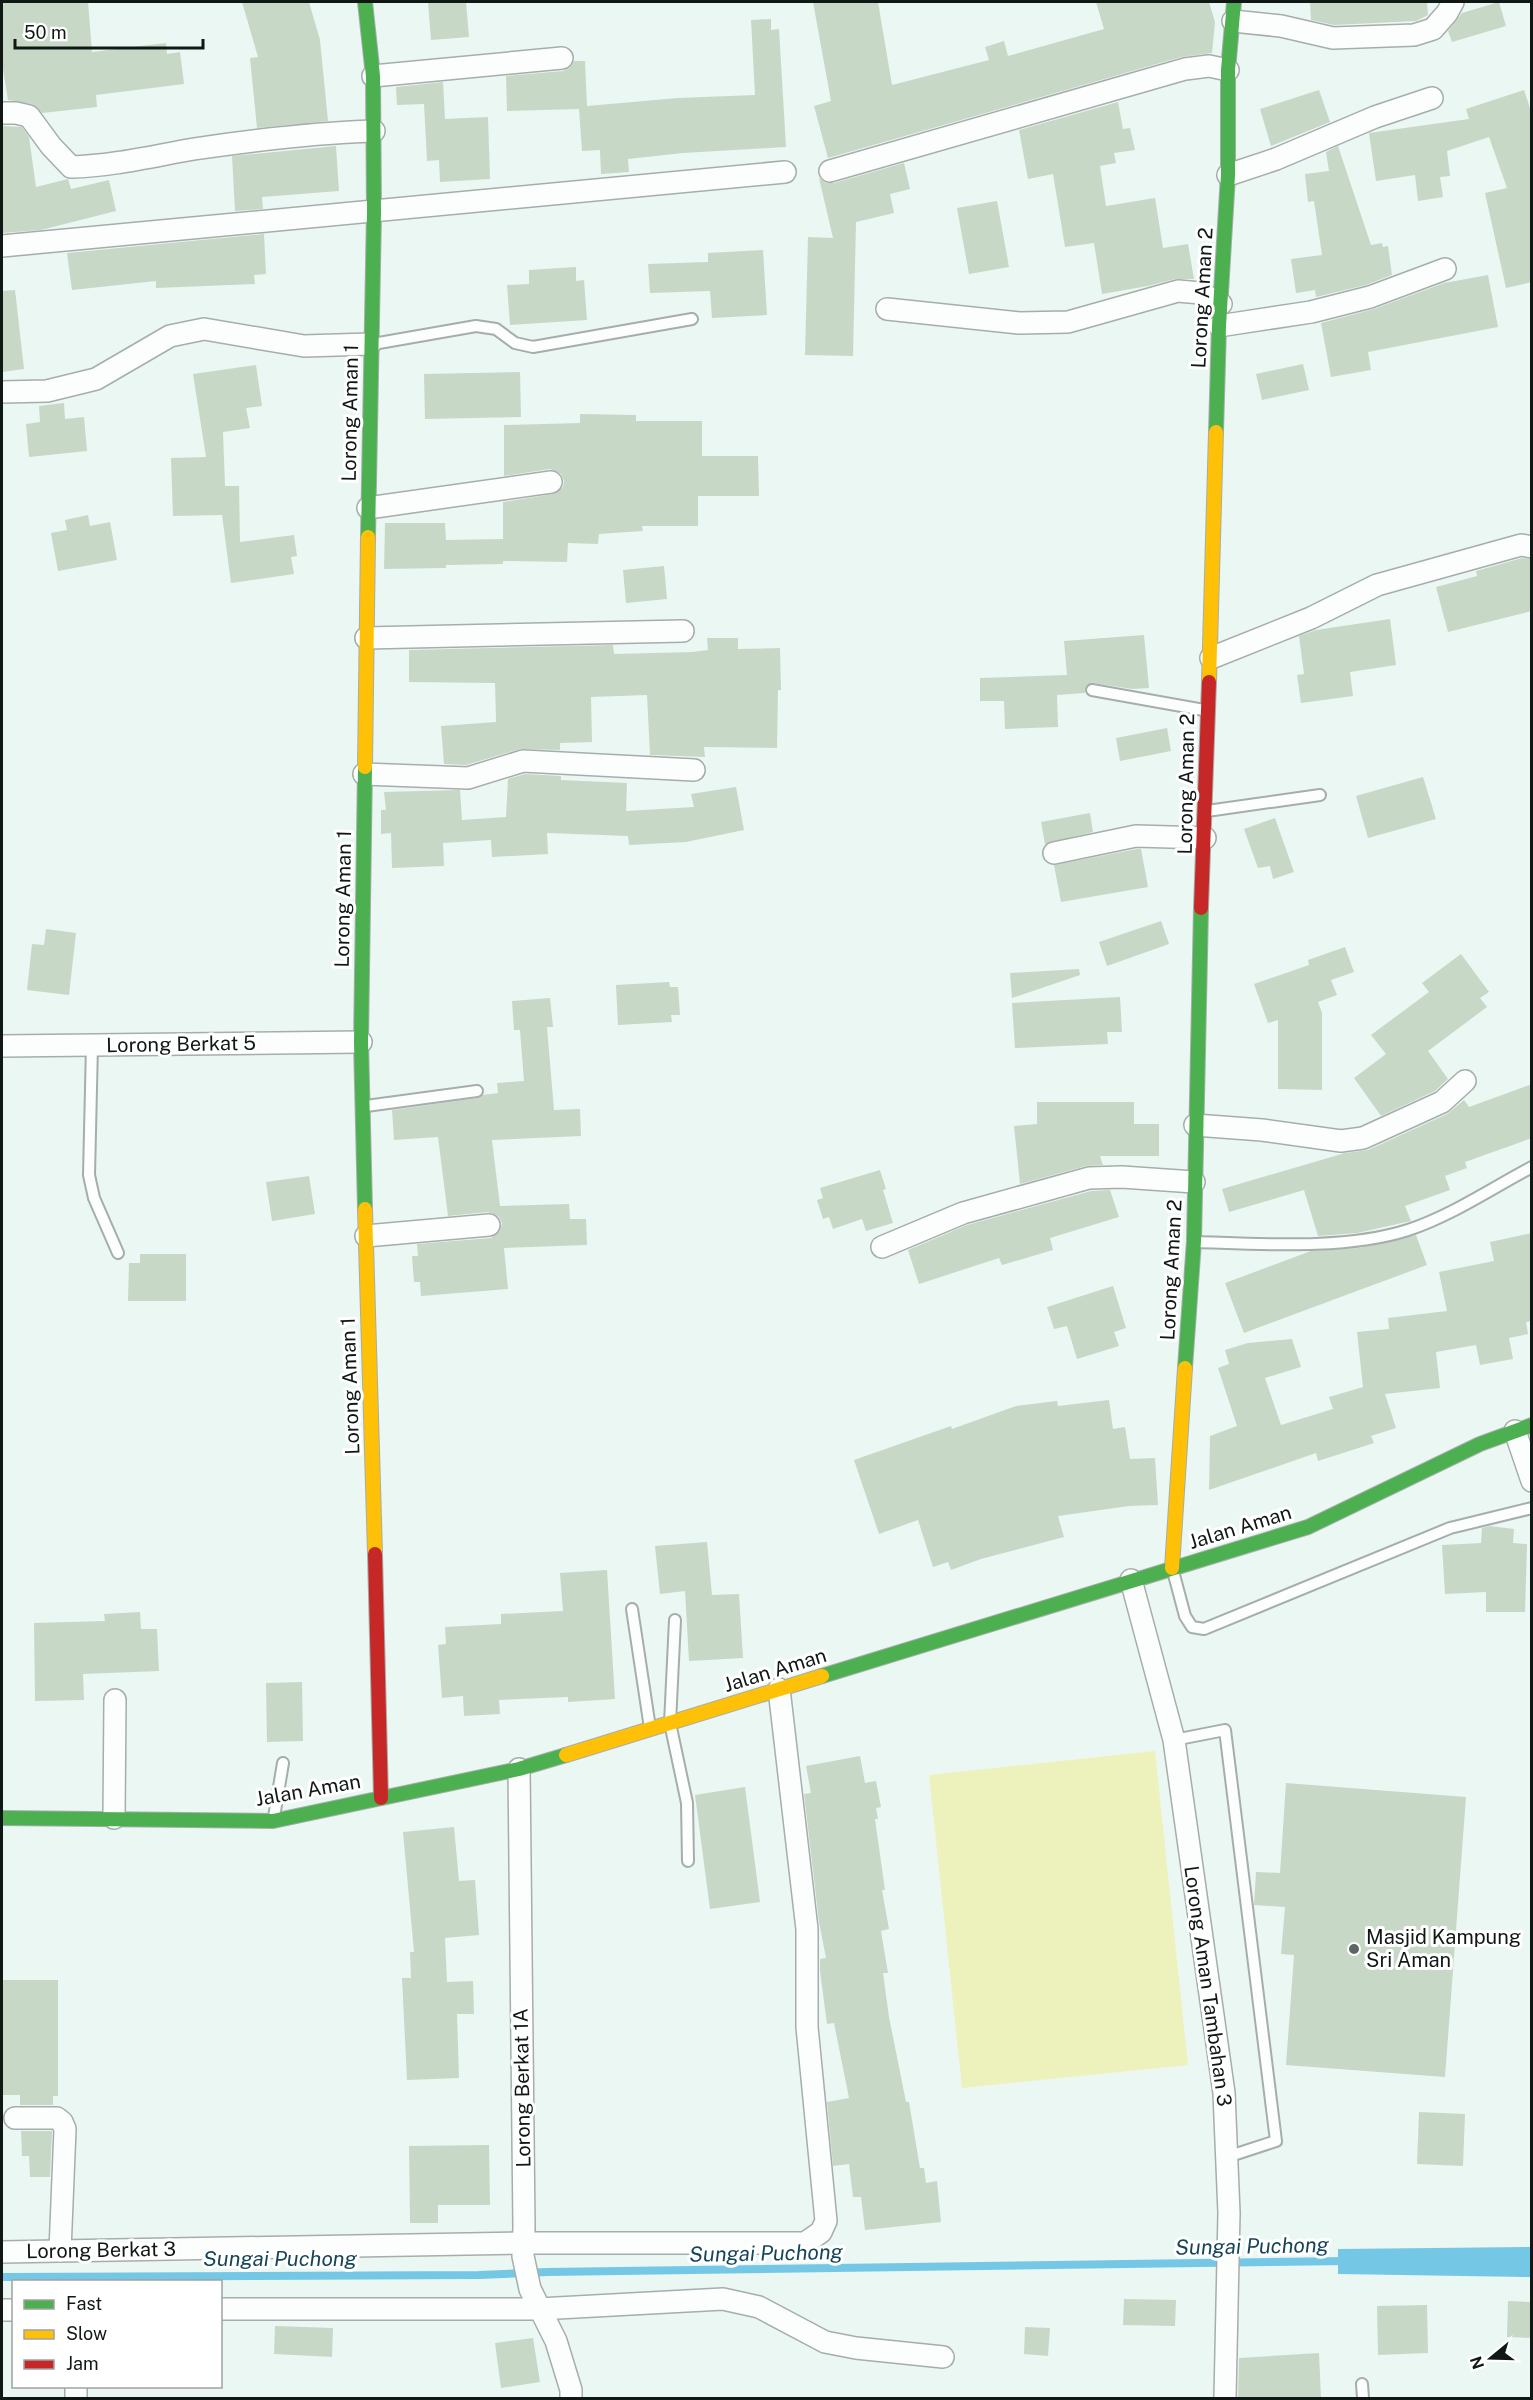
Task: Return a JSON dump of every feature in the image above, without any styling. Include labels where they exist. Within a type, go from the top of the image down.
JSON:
[{"type":"street","name":"Lorong Aman 1","points":[[365,2],[373,76],[374,212],[370,344],[361,1042],[381,1797]]},
{"type":"street","points":[[1233,11],[1281,26],[1333,38],[1414,35],[1433,29],[1453,2]]},
{"type":"street","name":"Lorong Aman 2","points":[[1172,1568],[1194,1241],[1200,937],[1205,838],[1207,710],[1211,658],[1219,326],[1228,175],[1228,70],[1233,11]]},
{"type":"street","points":[[373,76],[562,58]]},
{"type":"street","points":[[830,171],[1185,69],[1209,66],[1228,70]]},
{"type":"street","points":[[1228,175],[1276,159],[1375,117],[1432,98]]},
{"type":"street","points":[[2,113],[29,116],[51,146],[71,167],[105,166],[267,138],[374,131]]},
{"type":"street","points":[[2,246],[785,172]]},
{"type":"street","points":[[1219,326],[1321,310],[1370,297],[1445,269]]},
{"type":"street","points":[[888,309],[1019,323],[1068,322],[1178,291],[1201,293],[1221,304]]},
{"type":"street","points":[[2,392],[47,391],[96,379],[170,336],[204,329],[304,345],[370,344]]},
{"type":"street","points":[[368,508],[551,482]]},
{"type":"street","points":[[1211,658],[1311,618],[1377,585],[1521,544],[1532,547]]},
{"type":"street","points":[[366,638],[683,632]]},
{"type":"street","points":[[364,774],[468,778],[523,761],[693,770]]},
{"type":"street","points":[[1054,853],[1136,836],[1205,838]]},
{"type":"street","name":"Lorong Berkat 5","points":[[2,1046],[361,1042]]},
{"type":"street","points":[[1195,1125],[1262,1130],[1341,1141],[1364,1138],[1442,1102],[1465,1082]]},
{"type":"street","points":[[882,1247],[963,1213],[1089,1178],[1122,1177],[1194,1182]]},
{"type":"street","points":[[366,1236],[489,1225]]},
{"type":"street","points":[[1523,1428],[1532,1482]]},
{"type":"street","name":"Jalan Aman","points":[[2,1818],[273,1821],[519,1769],[1308,1527],[1480,1444],[1523,1428]]},
{"type":"street","name":"Lorong Aman Tambahan 3","points":[[1131,1580],[1174,1740],[1224,2093],[1229,2213],[1225,2398]]},
{"type":"street","name":"Lorong Berkat 3","points":[[2,2252],[523,2249],[805,2243],[820,2232],[826,2221],[807,2027],[807,1929],[779,1689]]},
{"type":"street","points":[[114,1818],[115,1700]]},
{"type":"street","name":"Lorong Berkat 1A","points":[[519,1769],[523,2249],[530,2289],[556,2341],[571,2398]]},
{"type":"street","points":[[15,2118],[57,2118],[65,2129],[60,2251]]},
{"type":"street","points":[[222,2309],[539,2309],[723,2299],[759,2307],[825,2342],[856,2348],[943,2357]]},
{"type":"lane","points":[[370,344],[476,326],[496,329],[515,343],[533,346],[692,319]]},
{"type":"lane","points":[[1092,690],[1207,710]]},
{"type":"lane","points":[[1204,812],[1320,795]]},
{"type":"lane","points":[[92,1045],[89,1175],[94,1198],[118,1253]]},
{"type":"lane","points":[[362,1107],[477,1091]]},
{"type":"lane","points":[[1194,1241],[1310,1244],[1365,1238],[1408,1230],[1456,1208],[1532,1167]]},
{"type":"lane","points":[[1172,1568],[1185,1616],[1192,1627],[1204,1629],[1450,1528],[1532,1508]]},
{"type":"lane","points":[[632,1609],[650,1729]]},
{"type":"lane","points":[[675,1620],[670,1723],[687,1803],[688,1861]]},
{"type":"lane","points":[[1174,1740],[1225,1730],[1236,1806],[1254,1976],[1276,2141],[1227,2157]]},
{"type":"lane","points":[[273,1821],[283,1763]]},
{"type":"lane","points":[[1362,2384],[1363,2398]]},
{"type":"green space","points":[[1155,1751],[1188,2065],[962,2088],[929,1775]]},
{"type":"water","points":[[1531,2247],[1531,2277],[1338,2274],[1338,2249]]},
{"type":"building","points":[[2,2],[88,2],[92,52],[166,43],[167,54],[180,52],[184,84],[96,95],[97,107],[42,113],[32,104],[8,100],[2,63]]},
{"type":"building","points":[[242,2],[309,2],[320,40],[328,121],[257,128],[250,58],[258,57]]},
{"type":"building","points":[[428,2],[466,2],[469,37],[431,40]]},
{"type":"building","points":[[813,2],[878,2],[892,85],[989,60],[985,47],[1004,41],[1008,56],[1104,29],[1096,2],[1209,2],[1215,22],[1212,53],[1181,57],[828,158],[814,106],[831,101]]},
{"type":"building","points":[[1310,2],[1427,2],[1428,15],[1416,21],[1334,25],[1311,20]]},
{"type":"building","points":[[1499,2],[1506,26],[1452,42],[1448,31],[1462,13]]},
{"type":"building","points":[[771,19],[771,30],[779,29],[786,147],[683,153],[628,159],[629,172],[601,174],[600,150],[582,151],[579,109],[507,111],[506,76],[563,71],[570,68],[574,61],[585,61],[587,106],[678,98],[755,95],[751,20]]},
{"type":"building","points":[[443,82],[445,119],[488,117],[490,179],[440,182],[439,160],[427,161],[424,104],[397,105],[396,87]]},
{"type":"building","points":[[1319,90],[1330,122],[1271,146],[1260,109]]},
{"type":"building","points":[[1524,90],[1532,114],[1532,282],[1506,288],[1485,193],[1507,188],[1489,137],[1447,151],[1450,176],[1440,177],[1443,197],[1418,201],[1415,175],[1376,181],[1369,133],[1469,119],[1466,109]]},
{"type":"building","points":[[1118,102],[1123,129],[1130,128],[1135,150],[1114,153],[1116,163],[1100,166],[1106,206],[1155,198],[1163,248],[1188,244],[1194,279],[1175,279],[1102,294],[1094,243],[1065,247],[1053,174],[1028,179],[1019,130]]},
{"type":"building","points":[[2,126],[22,127],[29,137],[36,187],[68,179],[71,189],[109,180],[116,211],[41,230],[2,233]]},
{"type":"building","points":[[336,146],[339,191],[262,197],[263,209],[235,211],[232,156]]},
{"type":"building","points":[[1338,146],[1371,245],[1382,243],[1383,247],[1388,246],[1392,275],[1366,285],[1316,297],[1315,290],[1296,293],[1291,259],[1322,255],[1314,201],[1308,202],[1305,174],[1329,171],[1326,152]]},
{"type":"building","points":[[904,163],[910,189],[890,194],[894,213],[856,222],[853,356],[805,355],[808,237],[833,238],[819,178],[826,183],[834,183]]},
{"type":"building","points":[[997,201],[1009,267],[969,274],[957,208]]},
{"type":"building","points":[[264,234],[266,274],[254,275],[255,284],[156,288],[156,281],[72,290],[67,253]]},
{"type":"building","points":[[763,250],[767,315],[712,318],[710,291],[650,293],[648,264],[708,262],[708,253]]},
{"type":"building","points":[[576,267],[576,281],[584,280],[587,320],[510,325],[507,285],[529,284],[529,270]]},
{"type":"building","points":[[1488,275],[1498,327],[1368,352],[1371,370],[1331,377],[1321,323],[1374,309],[1444,283]]},
{"type":"building","points":[[15,290],[24,369],[2,372],[2,291]]},
{"type":"building","points":[[1303,364],[1309,390],[1262,400],[1256,374]]},
{"type":"building","points":[[256,365],[262,406],[246,408],[250,428],[223,432],[225,486],[239,486],[240,542],[294,535],[297,556],[291,557],[294,574],[231,583],[222,515],[173,516],[171,458],[206,457],[193,374]]},
{"type":"building","points":[[520,372],[521,417],[425,419],[424,374]]},
{"type":"building","points":[[64,403],[65,419],[84,417],[87,451],[29,457],[26,424],[40,422],[39,406]]},
{"type":"building","points":[[580,414],[636,415],[636,421],[702,421],[702,456],[758,456],[759,496],[698,496],[698,526],[642,526],[643,531],[599,534],[598,544],[568,543],[567,562],[503,561],[503,564],[446,565],[446,568],[384,569],[385,523],[445,523],[446,540],[503,539],[503,502],[553,494],[563,487],[564,481],[561,474],[550,469],[504,476],[504,425],[580,423]]},
{"type":"building","points":[[88,515],[90,526],[110,522],[117,560],[58,571],[51,533],[67,530],[65,520]]},
{"type":"building","points":[[1522,558],[1532,559],[1532,611],[1448,632],[1436,587],[1477,576],[1476,571]]},
{"type":"building","points":[[664,566],[667,599],[626,603],[623,570]]},
{"type":"building","points":[[1390,619],[1396,665],[1350,672],[1353,696],[1301,703],[1297,675],[1304,674],[1299,636],[1316,630]]},
{"type":"building","points":[[1144,635],[1149,688],[1132,689],[1093,683],[1086,686],[1085,693],[1057,695],[1058,727],[1005,729],[1004,701],[980,701],[980,678],[1067,675],[1064,641]]},
{"type":"building","points":[[707,638],[738,638],[738,649],[780,648],[781,690],[778,690],[777,748],[704,747],[705,757],[650,755],[647,695],[591,697],[592,742],[560,743],[560,750],[520,749],[466,765],[444,764],[441,726],[496,722],[495,683],[409,682],[409,650],[613,645],[614,654],[692,652],[708,650]]},
{"type":"building","points":[[1167,728],[1171,751],[1120,761],[1116,738]]},
{"type":"building","points":[[525,774],[561,776],[561,780],[627,783],[626,811],[694,807],[691,794],[736,787],[744,830],[686,842],[629,845],[628,836],[547,833],[548,854],[492,857],[491,840],[443,843],[444,866],[392,868],[391,833],[381,834],[381,810],[386,810],[384,792],[460,790],[462,820],[506,817],[508,779]]},
{"type":"building","points":[[1423,777],[1436,819],[1368,838],[1356,796]]},
{"type":"building","points":[[1090,813],[1093,832],[1045,844],[1041,822]]},
{"type":"building","points":[[1275,818],[1294,872],[1273,879],[1270,866],[1258,868],[1244,829]]},
{"type":"building","points":[[1141,849],[1148,887],[1061,902],[1054,865]]},
{"type":"building","points":[[1161,921],[1169,944],[1107,966],[1099,942]]},
{"type":"building","points":[[46,929],[76,933],[69,995],[27,990],[32,944],[44,945]]},
{"type":"building","points":[[1345,947],[1354,972],[1331,980],[1337,995],[1318,1002],[1322,1013],[1322,1090],[1278,1089],[1278,1020],[1268,1023],[1254,984],[1309,965],[1308,960]]},
{"type":"building","points":[[1461,954],[1489,992],[1480,998],[1487,1007],[1428,1051],[1448,1079],[1435,1091],[1381,1116],[1354,1078],[1386,1054],[1371,1035],[1429,992],[1422,983]]},
{"type":"building","points":[[1079,969],[1080,975],[1012,998],[1010,973]]},
{"type":"building","points":[[669,982],[670,987],[678,987],[680,1015],[671,1015],[672,1022],[618,1025],[616,985]]},
{"type":"building","points":[[1120,997],[1122,1032],[1107,1032],[1108,1044],[1015,1048],[1012,1003]]},
{"type":"building","points":[[550,998],[553,1027],[547,1027],[554,1110],[580,1109],[581,1136],[492,1140],[500,1206],[569,1204],[570,1219],[586,1219],[587,1245],[504,1248],[508,1289],[421,1296],[420,1282],[414,1282],[412,1256],[418,1256],[417,1244],[491,1238],[500,1231],[502,1223],[499,1217],[488,1212],[448,1216],[438,1137],[394,1140],[392,1110],[478,1098],[498,1093],[497,1083],[524,1081],[520,1030],[514,1030],[512,1001]]},
{"type":"building","points":[[1532,1084],[1532,1138],[1465,1162],[1467,1168],[1445,1176],[1450,1190],[1405,1206],[1411,1221],[1357,1233],[1318,1236],[1304,1190],[1229,1212],[1222,1189],[1345,1153],[1368,1150],[1447,1114],[1464,1100],[1469,1107]]},
{"type":"building","points":[[1037,1102],[1134,1102],[1134,1124],[1159,1124],[1159,1156],[1100,1156],[1103,1165],[1086,1166],[1020,1184],[1014,1126],[1037,1124]]},
{"type":"building","points":[[880,1170],[886,1189],[883,1190],[893,1223],[866,1231],[862,1219],[833,1229],[829,1217],[823,1219],[817,1200],[823,1198],[820,1188]]},
{"type":"building","points":[[309,1176],[315,1214],[272,1221],[266,1182]]},
{"type":"building","points":[[1110,1190],[1119,1217],[1050,1238],[1053,1250],[1002,1265],[999,1258],[919,1284],[908,1250],[967,1225],[1091,1191]]},
{"type":"building","points":[[1532,1233],[1532,1321],[1526,1322],[1528,1334],[1509,1338],[1513,1359],[1480,1365],[1476,1345],[1436,1352],[1440,1388],[1385,1394],[1396,1428],[1371,1436],[1374,1443],[1318,1461],[1316,1453],[1209,1490],[1210,1436],[1237,1426],[1218,1368],[1229,1364],[1225,1350],[1248,1343],[1292,1339],[1301,1367],[1265,1378],[1281,1425],[1333,1409],[1329,1397],[1363,1387],[1357,1332],[1389,1329],[1388,1318],[1447,1311],[1439,1272],[1494,1261],[1490,1242]]},
{"type":"building","points":[[1416,1235],[1427,1265],[1244,1333],[1225,1283],[1311,1251],[1359,1248]]},
{"type":"building","points":[[140,1254],[186,1254],[186,1301],[128,1301],[129,1263],[140,1263]]},
{"type":"building","points":[[1113,1286],[1126,1328],[1114,1332],[1119,1346],[1077,1359],[1067,1326],[1054,1329],[1047,1307]]},
{"type":"building","points":[[1109,1400],[1113,1429],[1125,1427],[1130,1459],[1155,1458],[1158,1505],[1129,1506],[1058,1516],[1064,1537],[981,1559],[951,1570],[948,1562],[933,1567],[918,1520],[879,1534],[854,1460],[1016,1406],[1057,1401],[1058,1406]]},
{"type":"building","points":[[1490,1526],[1514,1529],[1513,1543],[1527,1544],[1525,1612],[1486,1612],[1486,1592],[1445,1594],[1442,1545],[1481,1543],[1482,1528]]},
{"type":"building","points":[[707,1542],[712,1595],[739,1594],[743,1658],[689,1661],[685,1591],[660,1594],[655,1546]]},
{"type":"building","points":[[607,1570],[615,1699],[568,1702],[568,1697],[499,1700],[500,1714],[464,1716],[463,1696],[442,1698],[438,1645],[446,1644],[445,1627],[501,1624],[501,1614],[563,1611],[560,1573]]},
{"type":"building","points":[[140,1612],[141,1629],[157,1629],[159,1671],[83,1674],[84,1700],[35,1701],[34,1623],[105,1621],[104,1614]]},
{"type":"building","points":[[302,1682],[303,1741],[267,1742],[266,1683]]},
{"type":"building","points":[[860,1756],[865,1783],[876,1781],[881,1807],[876,1808],[878,1819],[875,1819],[885,1890],[882,1890],[889,1929],[881,1931],[888,1973],[883,1973],[889,2017],[906,2102],[909,2102],[920,2168],[924,2168],[926,2183],[937,2181],[941,2222],[865,2230],[861,2197],[853,2197],[849,2164],[833,2166],[827,2102],[849,2098],[834,2023],[827,2024],[820,1971],[820,1959],[826,1958],[819,1922],[804,1794],[811,1793],[806,1766]]},
{"type":"building","points":[[1286,1783],[1466,1797],[1445,2077],[1286,2065],[1294,1955],[1281,1954],[1285,1907],[1254,1905],[1256,1872],[1280,1873]]},
{"type":"building","points":[[745,1787],[760,1902],[710,1909],[695,1795]]},
{"type":"building","points":[[454,1827],[459,1881],[475,1880],[479,1935],[445,1938],[447,1982],[473,1981],[474,2014],[457,2014],[459,2078],[407,2080],[402,1978],[411,1978],[410,1952],[414,1952],[403,1832]]},
{"type":"building","points":[[2,1980],[58,1980],[58,2096],[53,2096],[53,2105],[20,2105],[20,2095],[3,2095]]},
{"type":"building","points":[[1419,2112],[1465,2114],[1463,2166],[1417,2164]]},
{"type":"building","points":[[21,2131],[52,2131],[50,2177],[30,2177],[29,2156],[22,2156]]},
{"type":"building","points":[[489,2145],[490,2205],[438,2205],[438,2223],[410,2223],[409,2146]]},
{"type":"building","points":[[1124,2299],[1176,2300],[1175,2326],[1123,2325]]},
{"type":"building","points":[[1508,2301],[1532,2302],[1532,2338],[1507,2337]]},
{"type":"building","points":[[1427,2305],[1428,2353],[1378,2355],[1377,2306]]},
{"type":"building","points":[[275,2326],[333,2328],[332,2357],[274,2354]]},
{"type":"building","points":[[1025,2327],[1050,2328],[1048,2356],[1024,2354]]},
{"type":"building","points":[[533,2338],[540,2382],[501,2388],[495,2343]]},
{"type":"building","points":[[1319,2353],[1321,2398],[1238,2398],[1239,2358]]},
{"type":"waterway","name":"Sungai Puchong","points":[[2,2277],[479,2275],[547,2272],[1347,2261]]},
{"type":"traffic: fast","points":[[365,2],[373,76],[374,212],[368,537]]},
{"type":"traffic: fast","points":[[1216,432],[1219,326],[1228,175],[1228,70],[1234,2]]},
{"type":"traffic: fast","points":[[365,767],[361,1042],[365,1209]]},
{"type":"traffic: fast","points":[[1185,1368],[1194,1241],[1201,908]]},
{"type":"traffic: fast","points":[[822,1676],[1308,1527],[1480,1444],[1532,1425]]},
{"type":"traffic: fast","points":[[2,1818],[273,1821],[519,1769],[566,1755]]},
{"type":"traffic: slow","points":[[1209,682],[1216,432]]},
{"type":"traffic: slow","points":[[365,767],[368,537]]},
{"type":"traffic: slow","points":[[365,1209],[375,1554]]},
{"type":"traffic: slow","points":[[1172,1568],[1185,1368]]},
{"type":"traffic: slow","points":[[566,1755],[822,1676]]},
{"type":"traffic: jam","points":[[1201,908],[1209,682]]},
{"type":"traffic: jam","points":[[375,1554],[381,1798]]},
{"type":"place","name":"Masjid Kampung Sri Aman","points":[[1354,1949]]}]
